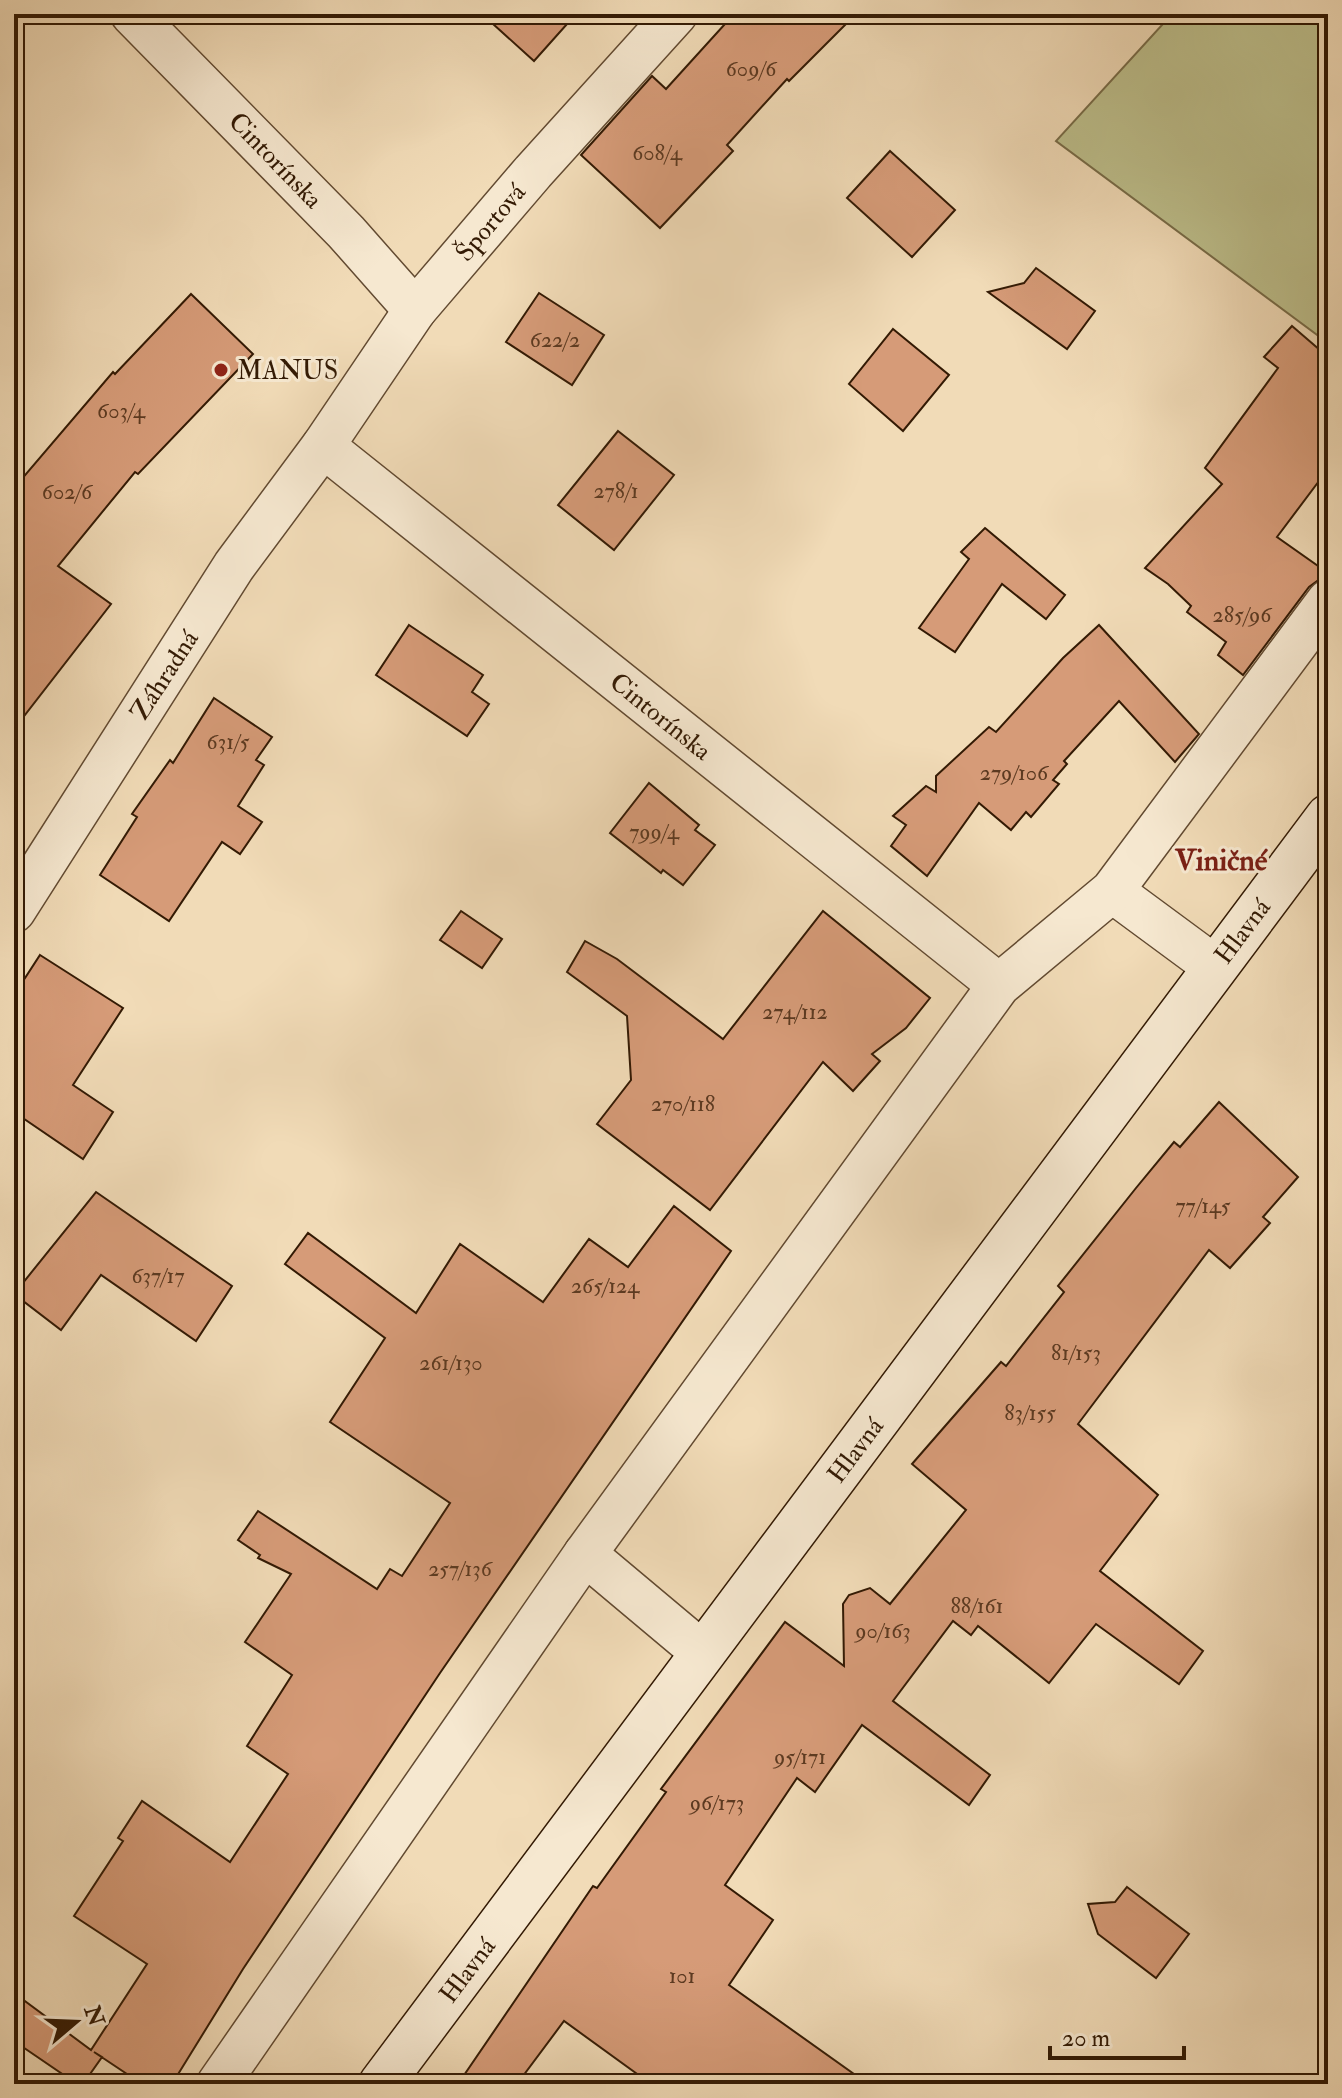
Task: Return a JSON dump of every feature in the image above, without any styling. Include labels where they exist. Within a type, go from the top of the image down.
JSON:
[{"type":"main road","name":"Hlavná","points":[[381,2084],[1328,817]]},
{"type":"street","name":"Cintorínska","points":[[132,14],[346,232],[415,310]]},
{"type":"street","name":"Športová","points":[[323,446],[415,310],[533,172],[676,14]]},
{"type":"street","name":"Cintorínska","points":[[323,446],[999,985]]},
{"type":"street","name":"Záhradná","points":[[14,911],[234,566],[323,446]]},
{"type":"street","points":[[218,2084],[585,1554],[999,985],[1112,891],[1328,601]]},
{"type":"street","points":[[1112,891],[1215,967]]},
{"type":"street","points":[[585,1554],[703,1653]]},
{"type":"green space","points":[[1172,14],[1328,14],[1328,343],[1056,141]]},
{"type":"building","points":[[482,14],[576,14],[534,61]]},
{"type":"building","points":[[734,14],[856,14],[789,81],[787,79],[727,145],[733,151],[660,228],[581,155],[652,76],[666,89]]},
{"type":"building","points":[[890,151],[955,210],[912,257],[847,198]]},
{"type":"building","points":[[1036,268],[1095,311],[1067,349],[988,292],[1024,283]]},
{"type":"building","points":[[539,293],[604,335],[572,385],[506,342]]},
{"type":"building","points":[[191,294],[253,354],[138,474],[135,472],[58,566],[111,604],[14,729],[14,488],[113,372],[115,374]]},
{"type":"building","points":[[1292,326],[1328,357],[1328,469],[1277,537],[1328,573],[1309,587],[1243,675],[1218,655],[1226,642],[1187,612],[1191,606],[1145,568],[1222,484],[1205,468],[1278,368],[1264,357]]},
{"type":"building","points":[[893,329],[949,375],[903,431],[849,384]]},
{"type":"building","points":[[618,431],[674,475],[614,550],[558,505]]},
{"type":"building","points":[[985,528],[1065,595],[1046,619],[1002,584],[955,652],[919,628],[969,559],[961,552]]},
{"type":"building","points":[[409,625],[483,675],[472,692],[489,704],[467,736],[376,675]]},
{"type":"building","points":[[1099,625],[1199,734],[1175,762],[1119,701],[1064,761],[1067,764],[1053,780],[1059,784],[1031,817],[1026,812],[1011,830],[979,803],[927,876],[891,846],[906,825],[893,816],[926,786],[936,792],[936,776],[989,727],[996,732],[1063,658]]},
{"type":"building","points":[[214,698],[272,737],[256,760],[264,765],[238,806],[262,822],[240,854],[222,842],[169,921],[100,875],[137,817],[132,814],[170,760],[173,763]]},
{"type":"building","points":[[649,783],[699,825],[695,830],[715,845],[683,885],[663,870],[661,873],[610,833]]},
{"type":"building","points":[[461,911],[502,939],[482,968],[440,940]]},
{"type":"building","points":[[823,911],[930,998],[906,1028],[872,1054],[880,1061],[853,1091],[823,1062],[710,1210],[597,1124],[631,1080],[627,1016],[567,972],[585,941],[617,959],[723,1039]]},
{"type":"building","points":[[40,955],[123,1008],[73,1085],[113,1112],[83,1159],[14,1112],[14,995]]},
{"type":"building","points":[[1219,1102],[1298,1177],[1263,1217],[1270,1223],[1230,1268],[1209,1250],[1078,1424],[1158,1495],[1100,1571],[1203,1651],[1179,1684],[1096,1624],[1049,1683],[978,1626],[971,1635],[953,1621],[893,1701],[990,1775],[969,1805],[862,1725],[815,1792],[797,1778],[725,1885],[773,1920],[729,1985],[868,2084],[651,2084],[564,2021],[517,2084],[458,2084],[593,1886],[597,1888],[666,1792],[661,1789],[785,1622],[844,1666],[843,1604],[849,1595],[870,1588],[890,1604],[966,1510],[912,1464],[1001,1362],[1006,1366],[1064,1292],[1058,1286],[1174,1142],[1180,1147]]},
{"type":"building","points":[[96,1192],[232,1286],[196,1341],[101,1275],[61,1330],[14,1294]]},
{"type":"building","points":[[674,1206],[731,1251],[440,1673],[243,1969],[172,2084],[142,2084],[102,2057],[83,2084],[77,2084],[14,2041],[14,1993],[91,2050],[147,1964],[74,1916],[123,1841],[118,1838],[142,1801],[230,1862],[288,1774],[247,1746],[292,1675],[245,1642],[291,1574],[258,1558],[260,1555],[238,1540],[258,1511],[377,1589],[390,1569],[402,1576],[450,1503],[330,1422],[385,1338],[285,1264],[308,1233],[416,1313],[460,1244],[543,1302],[589,1239],[628,1267]]},
{"type":"building","points":[[1127,1887],[1189,1934],[1156,1978],[1098,1934],[1088,1904],[1115,1902]]},
{"type":"place","name":"MANUS","points":[[221,370]]},
{"type":"district","name":"Viničné","points":[[1221,860]]}]
